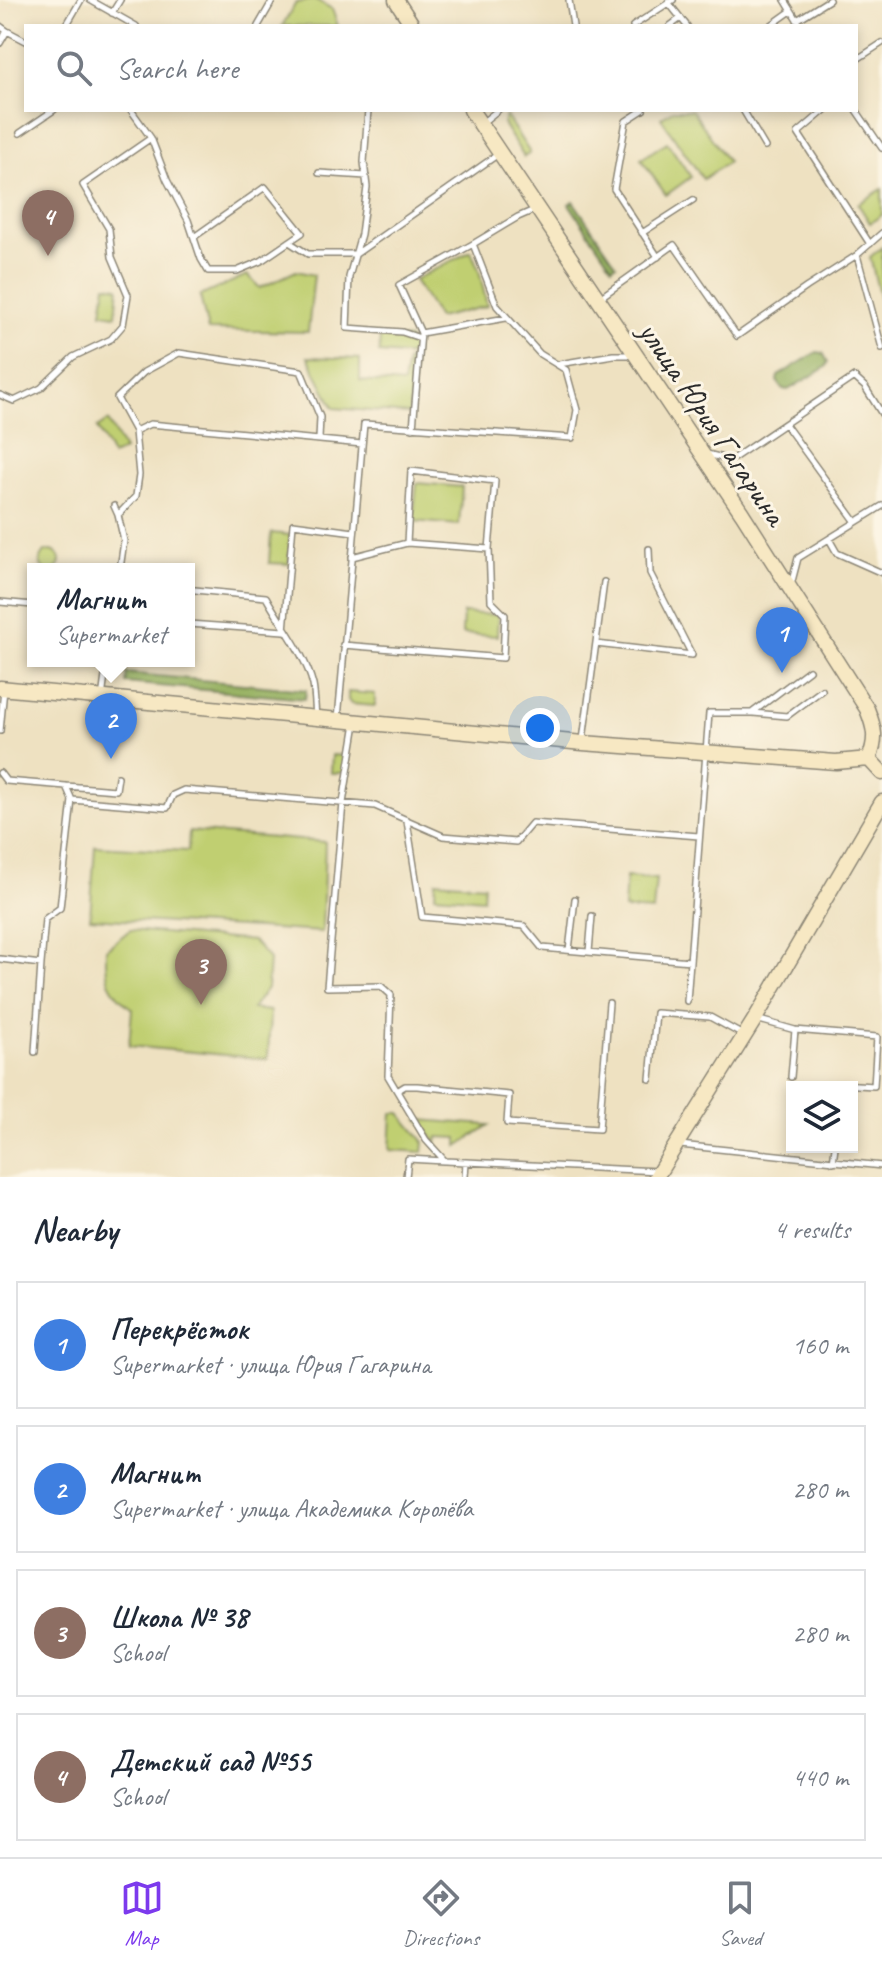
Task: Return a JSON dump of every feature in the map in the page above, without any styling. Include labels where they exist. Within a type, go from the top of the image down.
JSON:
[{"type":"main road","points":[[396,0],[412,24]]},
{"type":"main road","name":"улица Юрия Гагарина","points":[[472,112],[790,587],[867,709],[876,731],[869,759]]},
{"type":"main road","points":[[2,688],[705,753],[836,762],[869,759],[882,773]]},
{"type":"main road","points":[[657,1174],[755,1019],[882,802]]},
{"type":"lane","points":[[67,24],[81,0]]},
{"type":"lane","points":[[90,0],[132,24]]},
{"type":"lane","points":[[112,13],[120,0]]},
{"type":"lane","points":[[259,24],[273,0]]},
{"type":"lane","points":[[569,0],[573,24]]},
{"type":"lane","points":[[785,0],[799,23],[829,0]]},
{"type":"lane","points":[[636,24],[669,1],[686,24]]},
{"type":"lane","points":[[773,24],[791,11]]},
{"type":"lane","points":[[673,24],[681,18]]},
{"type":"lane","points":[[0,26],[24,40]]},
{"type":"lane","points":[[0,43],[7,31]]},
{"type":"lane","points":[[858,59],[882,43]]},
{"type":"lane","points":[[20,133],[51,112]]},
{"type":"lane","points":[[132,112],[151,138],[208,271],[237,271],[261,261],[302,233],[265,187],[194,237]]},
{"type":"lane","points":[[368,112],[365,203],[349,277],[347,328],[421,336],[506,318]]},
{"type":"lane","points":[[480,124],[495,112]]},
{"type":"lane","points":[[640,112],[626,121],[614,189],[658,257]]},
{"type":"lane","points":[[744,112],[765,147]]},
{"type":"lane","points":[[823,112],[798,133],[870,244]]},
{"type":"lane","points":[[857,112],[882,148]]},
{"type":"lane","points":[[0,395],[14,401],[41,388],[73,357],[111,339],[123,325],[128,295],[112,257],[109,229],[83,185],[151,138]]},
{"type":"lane","points":[[289,242],[308,254],[356,254],[500,152]]},
{"type":"lane","points":[[319,173],[366,176]]},
{"type":"lane","points":[[642,233],[693,200]]},
{"type":"lane","points":[[413,428],[421,336],[399,285],[537,209]]},
{"type":"lane","points":[[597,300],[674,245],[737,336],[857,255],[882,233]]},
{"type":"lane","points":[[338,720],[364,424],[572,438],[577,410],[566,370],[540,354],[497,306],[473,244]]},
{"type":"lane","points":[[857,255],[882,348]]},
{"type":"lane","points":[[118,515],[136,496],[139,485],[135,431],[117,398],[144,372],[179,353],[301,371],[320,417],[319,439]]},
{"type":"lane","points":[[558,364],[633,355]]},
{"type":"lane","points":[[700,452],[731,460],[854,377],[865,387],[882,414]]},
{"type":"lane","points":[[135,431],[150,424],[362,444]]},
{"type":"lane","points":[[785,424],[856,522]]},
{"type":"lane","points":[[343,645],[503,658],[505,615],[491,601],[489,549],[495,481],[411,471],[407,543]]},
{"type":"lane","points":[[114,506],[124,541],[121,563]]},
{"type":"lane","points":[[790,587],[798,558],[882,506]]},
{"type":"lane","points":[[284,631],[293,524],[354,532]]},
{"type":"lane","points":[[829,539],[837,553],[882,573]]},
{"type":"lane","points":[[352,557],[407,543],[489,549]]},
{"type":"lane","points":[[596,644],[692,655],[650,573],[649,549]]},
{"type":"lane","points":[[583,743],[604,582]]},
{"type":"lane","points":[[195,590],[266,597],[300,653],[313,685],[316,718]]},
{"type":"lane","points":[[0,602],[27,604]]},
{"type":"lane","points":[[195,624],[284,631]]},
{"type":"lane","points":[[102,699],[106,667]]},
{"type":"lane","points":[[753,713],[809,670]]},
{"type":"lane","points":[[0,731],[2,688]]},
{"type":"lane","points":[[687,1001],[709,713],[787,716],[822,690]]},
{"type":"lane","points":[[356,721],[343,803],[327,987],[381,986],[391,995],[388,1076],[426,1140],[445,1161]]},
{"type":"lane","points":[[0,773],[6,781],[116,790],[118,777]]},
{"type":"lane","points":[[35,1052],[45,919],[60,908],[72,800],[66,786]]},
{"type":"lane","points":[[72,800],[167,808],[173,795],[184,790],[375,806],[443,836],[516,842],[532,823],[699,836]]},
{"type":"lane","points":[[407,821],[422,917],[524,926],[542,948],[690,961]]},
{"type":"lane","points":[[569,950],[575,899]]},
{"type":"lane","points":[[589,952],[592,916]]},
{"type":"lane","points":[[0,959],[41,964]]},
{"type":"lane","points":[[397,1091],[405,1086],[417,1086],[509,1095],[507,1123],[599,1129],[609,1003]]},
{"type":"lane","points":[[650,1079],[656,1013],[710,1017],[744,1036]]},
{"type":"lane","points":[[755,1019],[795,1030],[880,1037],[874,1086],[858,1085]]},
{"type":"lane","points":[[791,1077],[795,1030]]},
{"type":"lane","points":[[675,1145],[882,1166]]},
{"type":"lane","points":[[833,1162],[834,1153]]},
{"type":"lane","points":[[406,1177],[408,1159],[657,1174]]},
{"type":"lane","points":[[465,1177],[466,1162]]},
{"type":"green space","points":[[316,0],[332,9],[337,24],[283,24],[296,3]]},
{"type":"green space","points":[[669,112],[693,112],[728,162],[703,179],[661,118]]},
{"type":"green space","points":[[506,116],[530,153],[524,157],[503,124]]},
{"type":"green space","points":[[667,142],[691,177],[666,195],[641,159]]},
{"type":"green space","points":[[882,189],[882,215],[870,223],[858,204]]},
{"type":"green space","points":[[573,201],[616,264],[612,267],[569,204]]},
{"type":"green space","points":[[882,247],[882,306],[870,257]]},
{"type":"green space","points":[[471,251],[487,306],[438,318],[414,280]]},
{"type":"green space","points":[[296,271],[314,275],[308,332],[208,330],[200,296],[247,275],[260,288]]},
{"type":"green space","points":[[106,285],[119,287],[116,315],[102,313]]},
{"type":"green space","points":[[380,336],[410,339],[415,345],[415,356],[379,353]]},
{"type":"green space","points":[[817,352],[823,353],[828,362],[826,367],[788,390],[783,389],[777,381],[778,376]]},
{"type":"green space","points":[[308,357],[360,359],[360,381],[403,384],[407,361],[414,361],[409,414],[334,408]]},
{"type":"green space","points":[[108,421],[124,450],[112,456],[97,428]]},
{"type":"green space","points":[[417,483],[462,487],[459,525],[413,521]]},
{"type":"green space","points":[[271,533],[290,535],[289,564],[269,563]]},
{"type":"green space","points":[[46,552],[54,552],[60,563],[40,563]]},
{"type":"green space","points":[[463,613],[498,615],[497,636],[462,634]]},
{"type":"green space","points":[[127,673],[306,690],[305,699],[126,683]]},
{"type":"green space","points":[[348,692],[375,694],[375,706],[351,704]]},
{"type":"green space","points":[[332,755],[348,756],[347,769],[342,773],[331,773]]},
{"type":"green space","points":[[189,831],[325,842],[322,932],[90,918],[95,846],[188,851]]},
{"type":"green space","points":[[626,877],[656,879],[653,911],[624,909]]},
{"type":"green space","points":[[436,881],[484,885],[483,899],[435,895]]},
{"type":"green space","points":[[130,930],[253,941],[269,959],[267,988],[252,1009],[270,1011],[268,1059],[129,1046],[132,1009],[110,983],[106,949]]},
{"type":"green space","points":[[392,1113],[400,1113],[424,1142],[423,1152],[390,1150]]},
{"type":"green space","points":[[419,1120],[489,1125],[458,1146],[458,1138],[438,1137],[437,1143]]},
{"type":"place","name":"Детский сад №55","points":[[48,256]]},
{"type":"place","name":"Перекрёсток","points":[[782,673]]},
{"type":"place","name":"Магнит","points":[[111,759]]},
{"type":"place","name":"Школа № 38","points":[[201,1005]]}]
